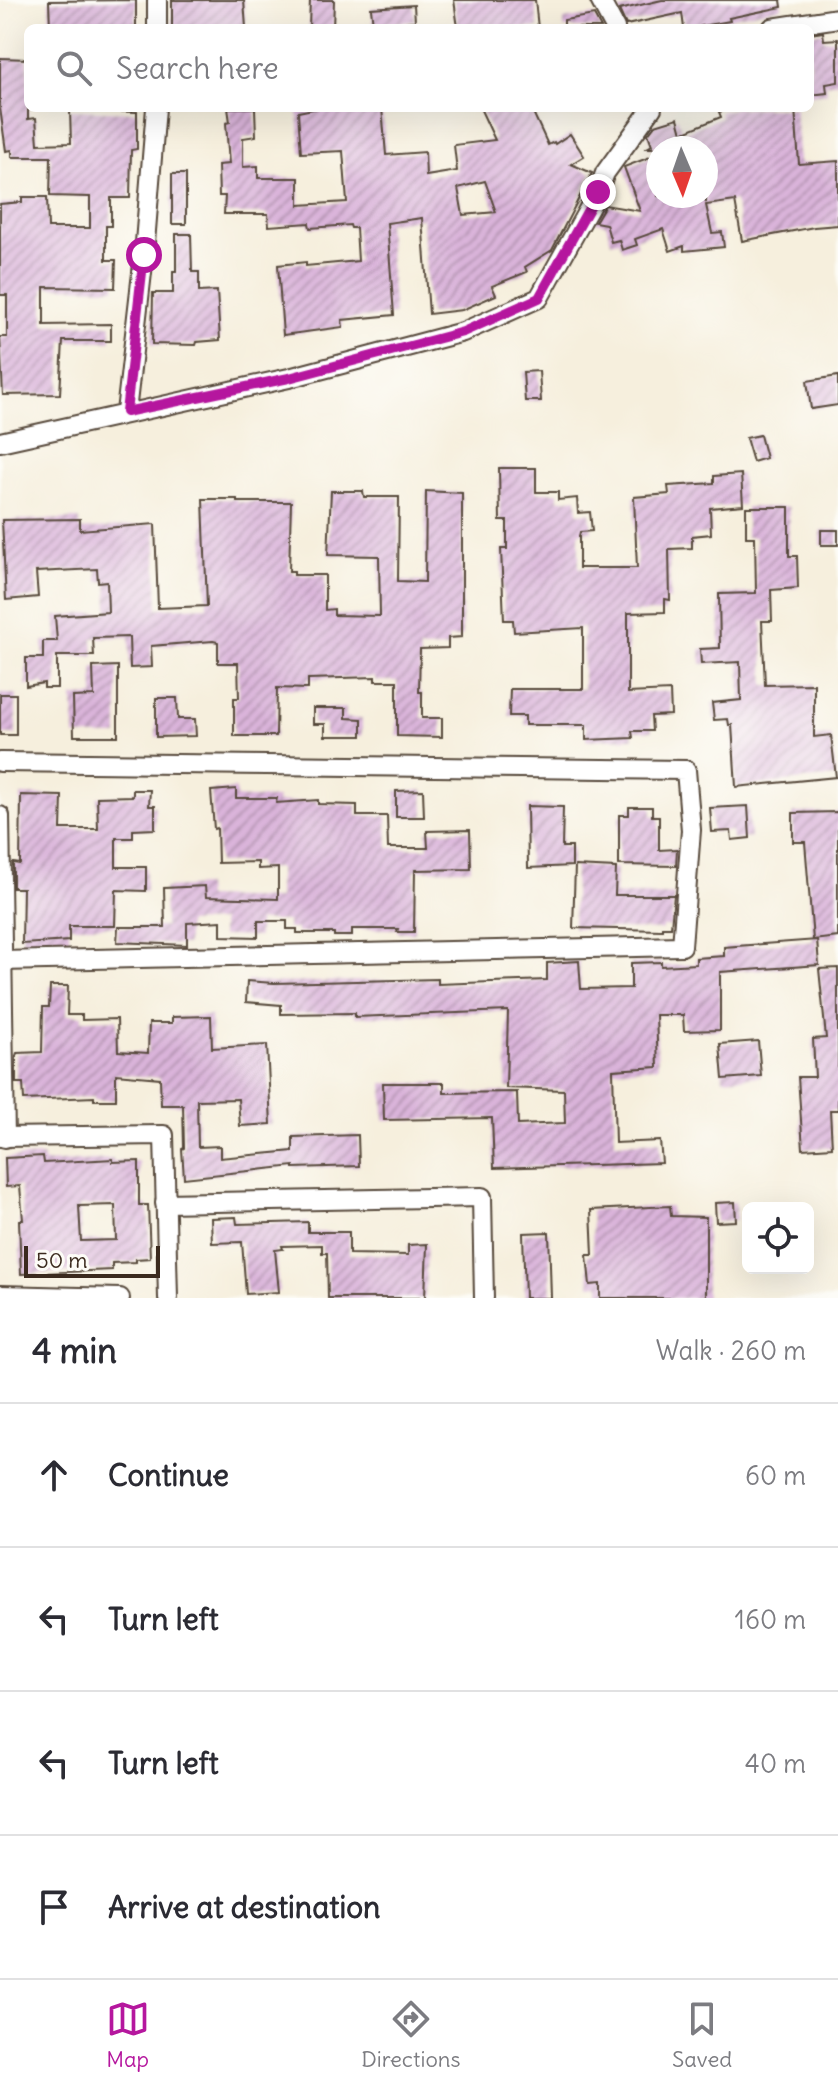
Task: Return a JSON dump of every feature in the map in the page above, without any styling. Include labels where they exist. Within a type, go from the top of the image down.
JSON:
[{"type":"street","points":[[157,0],[157,24]]},
{"type":"street","points":[[600,0],[613,24]]},
{"type":"street","points":[[798,24],[838,18]]},
{"type":"street","points":[[126,412],[144,255],[156,112]]},
{"type":"street","points":[[0,442],[289,378],[463,332],[539,298],[598,192],[605,173],[649,112]]},
{"type":"street","points":[[0,762],[686,770],[691,830],[682,946],[2,961]]},
{"type":"street","points":[[0,816],[3,1138],[164,1135],[168,1298]]},
{"type":"street","points":[[165,1203],[482,1197],[484,1298]]},
{"type":"street","points":[[0,1295],[120,1298]]},
{"type":"building","points":[[136,0],[136,24],[50,24],[49,1]]},
{"type":"building","points":[[172,0],[244,0],[246,24],[172,24]]},
{"type":"building","points":[[310,0],[334,0],[333,24],[309,24]]},
{"type":"building","points":[[454,0],[535,0],[538,24],[457,24]]},
{"type":"building","points":[[662,0],[781,0],[782,7],[713,24],[683,24],[682,13],[626,24],[619,10]]},
{"type":"building","points":[[414,5],[415,21],[373,24],[371,8]]},
{"type":"building","points":[[594,15],[599,24],[564,24],[564,20]]},
{"type":"building","points":[[823,32],[824,40],[838,39],[838,82],[826,84],[827,93],[814,95],[814,33]]},
{"type":"building","points":[[0,58],[24,59],[24,112],[28,112],[28,119],[36,118],[38,144],[71,143],[70,112],[137,112],[137,149],[131,150],[130,198],[111,198],[111,226],[106,226],[106,260],[116,260],[115,288],[44,287],[44,325],[111,324],[111,341],[63,341],[60,394],[3,395],[0,337],[7,337],[7,295],[0,295],[0,204],[22,202],[22,197],[47,197],[48,228],[90,228],[90,197],[50,196],[51,157],[12,157],[12,150],[6,151],[0,108]]},
{"type":"building","points":[[229,112],[255,112],[256,136],[243,138],[243,167],[258,166],[258,178],[299,178],[299,205],[347,202],[343,151],[301,153],[298,112],[382,112],[386,155],[425,152],[426,176],[457,171],[454,145],[495,140],[482,112],[533,112],[548,145],[570,134],[584,156],[571,164],[592,173],[552,250],[525,267],[527,272],[492,286],[496,295],[462,310],[429,314],[422,218],[387,223],[394,315],[342,320],[343,327],[283,335],[278,265],[358,261],[356,228],[350,225],[310,228],[309,223],[269,226],[268,214],[224,214],[225,196],[219,196],[218,165],[229,164],[226,123],[230,122]],"holes":[[[485,181],[496,212],[463,215],[458,188]]]},
{"type":"building","points":[[719,112],[795,112],[799,164],[838,161],[838,225],[742,241],[735,201],[718,203],[718,136],[648,134],[655,125],[678,118],[682,133],[721,117]]},
{"type":"building","points":[[646,159],[646,208],[707,208],[712,233],[722,232],[724,247],[684,251],[684,246],[670,251],[663,229],[635,239],[637,245],[622,250],[619,240],[611,242],[606,224],[595,222],[605,205],[640,211],[624,167]]},
{"type":"building","points":[[172,174],[186,174],[186,224],[172,224]]},
{"type":"building","points":[[176,234],[191,234],[192,272],[199,272],[199,292],[217,291],[220,340],[197,342],[196,345],[152,344],[153,293],[173,293]]},
{"type":"building","points":[[539,371],[541,401],[525,401],[523,372]]},
{"type":"building","points":[[838,376],[838,405],[811,409],[807,381]]},
{"type":"building","points":[[760,435],[766,458],[753,462],[746,438]]},
{"type":"building","points":[[499,468],[536,468],[536,492],[558,492],[558,500],[577,498],[578,513],[590,512],[592,531],[580,532],[579,536],[579,568],[637,568],[634,497],[669,494],[668,486],[714,483],[714,476],[741,474],[743,505],[710,508],[711,534],[692,536],[692,548],[669,549],[670,600],[665,599],[665,612],[628,613],[628,693],[670,691],[671,715],[651,716],[652,731],[632,731],[633,738],[586,740],[586,725],[525,725],[525,716],[509,716],[510,689],[583,689],[583,628],[514,632],[513,620],[504,620],[501,549],[507,549],[507,521],[500,521]]},
{"type":"building","points":[[331,491],[363,491],[364,497],[399,497],[398,581],[425,582],[426,491],[462,493],[462,637],[448,638],[448,648],[420,649],[422,718],[442,718],[442,737],[397,736],[397,681],[375,681],[375,677],[308,679],[308,689],[277,688],[276,736],[234,736],[234,698],[239,698],[238,663],[218,663],[218,642],[213,641],[151,646],[152,667],[130,668],[129,637],[93,638],[94,656],[57,656],[57,688],[44,688],[44,683],[26,686],[26,658],[43,658],[43,641],[57,641],[55,616],[108,612],[107,581],[98,582],[97,569],[36,572],[38,597],[6,600],[2,520],[80,519],[80,530],[155,524],[158,608],[207,606],[203,499],[291,502],[289,571],[294,571],[294,575],[325,575],[325,610],[334,609],[334,615],[380,616],[379,556],[328,555]]},
{"type":"building","points":[[746,507],[789,507],[789,556],[797,556],[798,588],[771,590],[772,621],[762,621],[765,685],[814,684],[814,737],[831,735],[836,777],[736,787],[732,725],[729,725],[728,719],[714,720],[712,703],[741,700],[740,662],[701,664],[700,649],[720,648],[719,594],[756,593],[755,537],[746,537]]},
{"type":"building","points":[[821,530],[838,530],[838,545],[821,545]]},
{"type":"building","points":[[118,666],[118,736],[74,736],[73,697],[94,696],[93,667]]},
{"type":"building","points":[[0,694],[16,694],[16,735],[0,735]]},
{"type":"building","points":[[156,698],[177,698],[178,719],[195,719],[196,736],[156,737]]},
{"type":"building","points":[[313,708],[346,708],[346,718],[362,719],[362,736],[325,736],[325,724],[313,724]]},
{"type":"building","points":[[236,789],[236,798],[277,798],[276,803],[318,800],[318,804],[357,805],[357,816],[387,816],[388,848],[428,848],[427,831],[470,830],[471,869],[415,870],[414,932],[352,929],[352,936],[334,936],[334,933],[297,933],[297,929],[287,929],[287,921],[258,921],[258,937],[221,936],[221,921],[187,923],[187,945],[117,942],[118,927],[165,927],[164,888],[205,886],[206,897],[278,899],[278,868],[258,869],[258,862],[218,863],[211,791]]},
{"type":"building","points":[[133,790],[150,790],[149,806],[155,806],[155,829],[133,830],[133,838],[116,838],[116,867],[146,867],[146,891],[116,890],[115,926],[69,926],[69,941],[22,944],[23,888],[13,888],[13,863],[20,864],[21,795],[62,796],[61,829],[98,829],[97,797],[133,796]]},
{"type":"building","points":[[423,790],[424,817],[396,817],[396,791]]},
{"type":"building","points":[[527,806],[563,807],[562,847],[572,847],[572,866],[528,868]]},
{"type":"building","points":[[748,806],[750,838],[732,840],[731,831],[712,832],[710,808]]},
{"type":"building","points":[[629,807],[652,807],[652,816],[659,816],[659,850],[677,849],[676,866],[619,865],[619,815],[629,815]]},
{"type":"building","points":[[838,812],[838,937],[813,940],[805,842],[793,842],[793,813]]},
{"type":"building","points":[[575,866],[616,868],[615,895],[674,895],[671,927],[662,927],[662,930],[573,928]]},
{"type":"building","points":[[817,940],[819,965],[720,972],[720,1030],[684,1031],[683,1015],[656,1015],[658,1067],[613,1070],[615,1143],[660,1141],[662,1163],[494,1168],[492,1118],[384,1120],[383,1083],[444,1083],[444,1093],[517,1092],[518,1125],[565,1123],[564,1090],[506,1088],[508,1011],[355,1017],[355,1013],[281,1014],[281,1005],[246,1002],[247,981],[438,979],[438,984],[547,980],[547,963],[579,961],[581,989],[631,988],[631,963],[661,962],[661,966],[696,964],[696,958],[724,956],[724,947]]},
{"type":"building","points":[[838,968],[838,1110],[830,1110],[832,1147],[803,1149],[798,1077],[815,1077],[813,1039],[826,1038],[819,969]]},
{"type":"building","points":[[50,986],[68,986],[67,1015],[82,1015],[82,1020],[117,1019],[118,1051],[148,1053],[149,1023],[172,1023],[172,1017],[211,1016],[212,1048],[267,1045],[271,1124],[240,1126],[238,1099],[197,1100],[198,1147],[220,1146],[220,1158],[293,1151],[293,1137],[358,1135],[359,1166],[294,1166],[184,1178],[183,1105],[161,1105],[160,1078],[116,1074],[116,1100],[94,1100],[94,1097],[24,1100],[23,1083],[16,1083],[16,1056],[17,1053],[42,1052],[43,1007],[49,1007]]},
{"type":"building","points":[[758,1041],[761,1076],[723,1079],[720,1044]]},
{"type":"building","points":[[43,1156],[44,1163],[113,1159],[113,1162],[139,1161],[139,1205],[148,1205],[150,1258],[112,1263],[112,1270],[21,1274],[19,1220],[23,1220],[20,1186],[6,1187],[5,1158]],"holes":[[[115,1205],[116,1240],[81,1241],[79,1206]]]},
{"type":"building","points":[[735,1202],[736,1221],[716,1222],[715,1203]]},
{"type":"building","points":[[670,1206],[671,1216],[706,1217],[706,1298],[600,1298],[600,1284],[590,1285],[587,1255],[593,1255],[591,1210]]},
{"type":"building","points":[[236,1217],[237,1224],[308,1222],[308,1232],[349,1232],[349,1254],[408,1255],[408,1245],[427,1244],[425,1298],[328,1298],[327,1253],[322,1253],[322,1245],[282,1246],[283,1249],[275,1250],[279,1292],[246,1294],[242,1242],[212,1243],[211,1218]]},
{"type":"building","points":[[549,1232],[551,1298],[525,1298],[523,1233]]},
{"type":"route","points":[[144,255],[126,412],[289,378],[463,332],[539,298],[598,192]]}]
